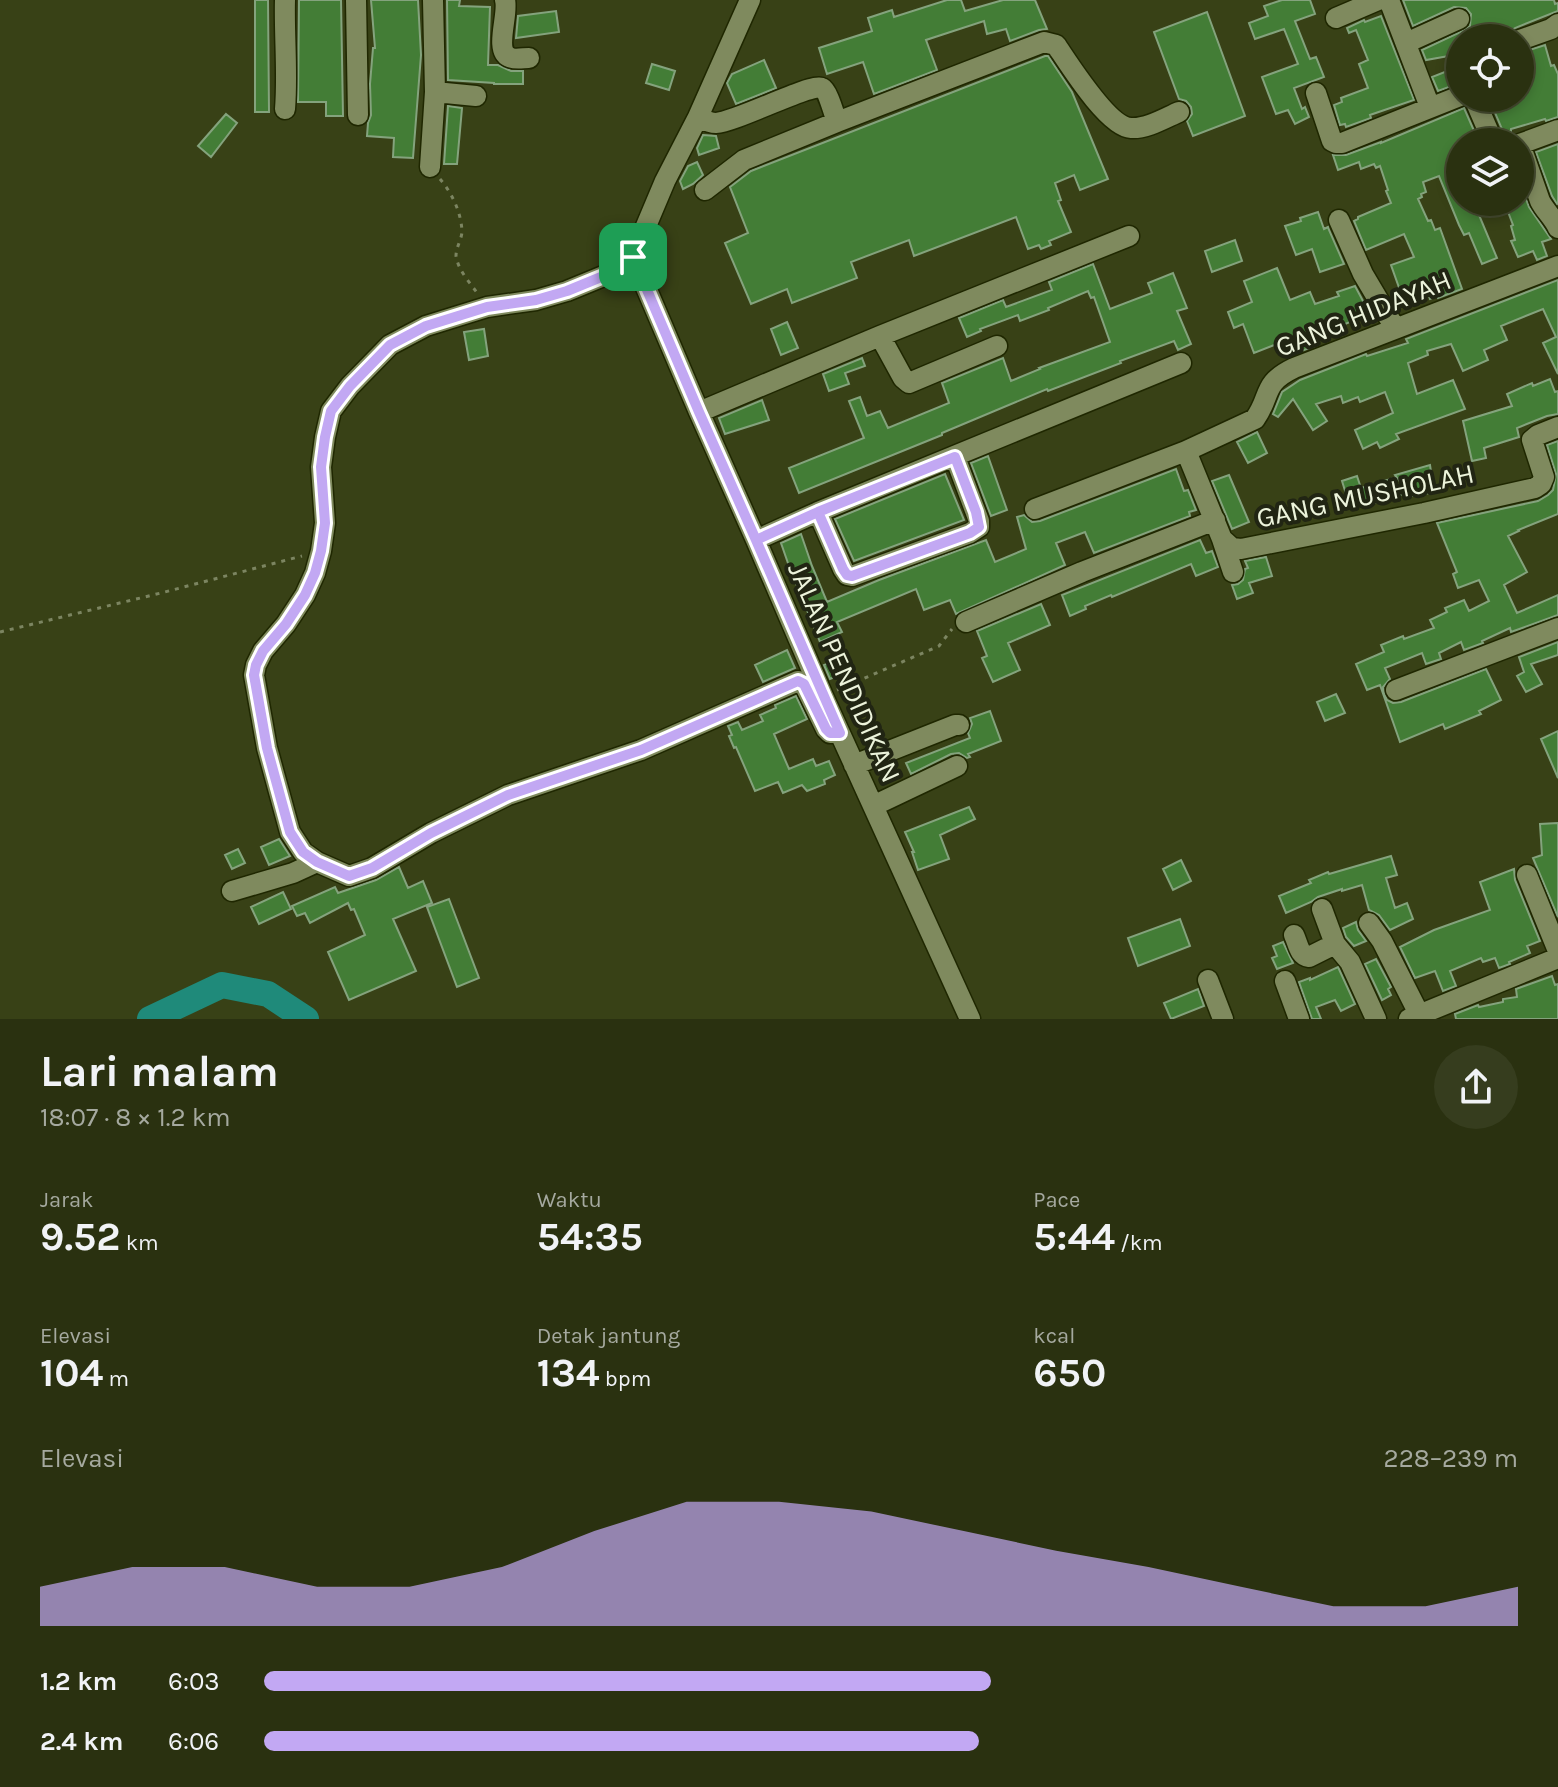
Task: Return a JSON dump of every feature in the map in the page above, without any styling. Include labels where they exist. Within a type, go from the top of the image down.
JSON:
[{"type":"street","points":[[285,0],[285,109]]},
{"type":"street","points":[[356,0],[358,115]]},
{"type":"street","points":[[430,167],[435,92],[433,0]]},
{"type":"street","points":[[505,0],[501,46],[510,58],[529,58]]},
{"type":"street","points":[[750,0],[633,257],[606,275],[567,291],[536,300],[487,307],[426,326],[390,345],[350,386],[331,411],[321,467],[325,523],[321,551],[305,595],[263,651],[254,675],[267,748],[290,832],[303,852],[349,876],[372,868],[431,833],[508,795],[641,750],[798,681],[804,684],[826,729],[830,733],[840,733]]},
{"type":"street","points":[[1336,18],[1378,0]]},
{"type":"street","points":[[1389,0],[1430,107]]},
{"type":"street","points":[[1406,43],[1459,19]]},
{"type":"street","points":[[1534,35],[1558,24]]},
{"type":"street","points":[[705,190],[744,160],[1044,42],[1056,45],[1084,86],[1116,122],[1129,128],[1143,126],[1179,112]]},
{"type":"street","points":[[698,117],[717,123],[731,120],[813,86],[820,86],[825,90],[837,122]]},
{"type":"street","points":[[435,92],[476,96]]},
{"type":"street","points":[[1316,93],[1332,141],[1336,143],[1446,101]]},
{"type":"street","points":[[1534,139],[1558,130]]},
{"type":"street","points":[[1534,184],[1544,209],[1558,228]]},
{"type":"street","points":[[1339,220],[1363,274],[1395,328]]},
{"type":"street","points":[[699,412],[1129,236]]},
{"type":"street","name":"JALAN PENDIDIKAN","points":[[633,257],[823,696],[970,1019]]},
{"type":"street","name":"GANG HIDAYAH","points":[[1035,509],[1186,451],[1255,419],[1269,387],[1279,375],[1558,266]]},
{"type":"street","points":[[880,336],[903,378],[909,383],[997,346]]},
{"type":"street","points":[[756,540],[1181,363]]},
{"type":"street","name":"GANG MUSHOLAH","points":[[1186,451],[1218,530],[1232,548],[1241,549],[1535,488],[1544,477],[1532,440],[1558,427]]},
{"type":"street","points":[[818,512],[843,569],[852,576],[970,533],[979,527],[979,521],[955,457]]},
{"type":"street","points":[[966,622],[1082,572],[1218,530],[1233,572]]},
{"type":"street","points":[[1396,690],[1558,628]]},
{"type":"street","points":[[854,765],[959,725]]},
{"type":"street","points":[[873,806],[957,766]]},
{"type":"street","points":[[232,891],[293,873],[317,862]]},
{"type":"street","points":[[1527,875],[1558,951]]},
{"type":"street","points":[[1322,909],[1335,944],[1350,962],[1376,1019]]},
{"type":"street","points":[[1369,923],[1382,941],[1414,1017],[1558,958]]},
{"type":"street","points":[[1294,935],[1305,957],[1335,944]]},
{"type":"street","points":[[1208,980],[1223,1019]]},
{"type":"street","points":[[1285,981],[1299,1019]]},
{"type":"path","points":[[430,167],[451,191],[462,234],[456,254],[461,270],[487,307]]},
{"type":"path","points":[[0,632],[321,551]]},
{"type":"path","points":[[823,696],[939,646],[951,630],[966,622]]},
{"type":"building","points":[[255,0],[268,0],[269,112],[255,112]]},
{"type":"building","points":[[299,0],[341,0],[343,116],[326,116],[326,102],[298,102]]},
{"type":"building","points":[[371,0],[418,0],[421,55],[413,158],[393,157],[394,138],[367,136],[375,48]]},
{"type":"building","points":[[447,0],[460,0],[459,6],[490,7],[488,65],[523,71],[523,84],[448,80]]},
{"type":"building","points":[[947,0],[961,0],[965,11],[1003,0],[1035,0],[1047,29],[1010,41],[1006,29],[987,34],[984,21],[926,40],[937,70],[874,94],[863,62],[827,74],[819,48],[872,31],[868,18],[892,10],[894,17]]},
{"type":"building","points":[[1282,0],[1310,0],[1315,14],[1295,21],[1310,59],[1316,57],[1324,77],[1294,88],[1302,109],[1305,107],[1309,117],[1295,124],[1288,110],[1276,114],[1262,77],[1298,64],[1284,29],[1255,39],[1249,23],[1268,16],[1264,6]]},
{"type":"building","points":[[1403,0],[1554,0],[1555,4],[1558,3],[1558,11],[1525,24],[1470,24],[1471,14],[1466,8],[1454,7],[1413,26]]},
{"type":"building","points":[[556,11],[559,32],[516,38],[518,16]]},
{"type":"building","points":[[1207,12],[1245,116],[1193,136],[1187,121],[1192,114],[1191,107],[1179,99],[1154,32]]},
{"type":"building","points":[[1381,16],[1414,100],[1346,127],[1345,124],[1340,125],[1334,105],[1342,102],[1341,98],[1368,88],[1359,64],[1368,60],[1356,30],[1349,33],[1347,28]]},
{"type":"building","points":[[1446,39],[1446,56],[1426,60],[1422,50]]},
{"type":"building","points":[[1545,45],[1551,66],[1554,65],[1558,74],[1558,117],[1514,128],[1501,128],[1495,112],[1534,112],[1534,49]]},
{"type":"building","points":[[1048,56],[1072,92],[1108,179],[1080,190],[1074,175],[1055,183],[1061,200],[1058,201],[1071,232],[1049,241],[1051,245],[1041,249],[1039,245],[1028,249],[1016,217],[914,256],[909,240],[851,262],[857,278],[792,303],[787,289],[751,304],[725,243],[748,233],[730,187],[751,171]]},
{"type":"building","points":[[764,60],[776,88],[736,104],[727,83],[732,74]]},
{"type":"building","points":[[652,64],[675,71],[669,90],[646,83]]},
{"type":"building","points":[[1446,72],[1446,88],[1438,91],[1432,77]]},
{"type":"building","points":[[448,106],[462,108],[457,164],[444,164]]},
{"type":"building","points":[[1455,112],[1466,112],[1473,128],[1446,128],[1446,193],[1439,176],[1423,182],[1426,192],[1418,199],[1428,221],[1431,220],[1435,230],[1440,228],[1462,289],[1430,299],[1426,287],[1402,296],[1391,265],[1414,257],[1404,234],[1366,250],[1354,221],[1391,203],[1380,166],[1376,168],[1374,164],[1361,169],[1359,162],[1338,170],[1333,155],[1346,155]]},
{"type":"building","points":[[226,114],[237,123],[211,157],[198,146]]},
{"type":"building","points":[[703,135],[716,136],[719,148],[699,155],[697,148]]},
{"type":"building","points":[[1558,144],[1558,203],[1557,204],[1536,152]]},
{"type":"building","points":[[697,162],[703,175],[683,189],[680,181],[688,166]]},
{"type":"building","points":[[1318,212],[1344,264],[1320,272],[1312,249],[1296,255],[1285,226]]},
{"type":"building","points":[[1534,214],[1551,239],[1542,242],[1547,256],[1537,260],[1533,251],[1518,257],[1511,241],[1515,240],[1510,216]]},
{"type":"building","points":[[1455,216],[1479,216],[1497,258],[1482,264],[1469,233],[1464,235]]},
{"type":"building","points":[[1235,240],[1242,261],[1212,272],[1205,251]]},
{"type":"building","points":[[1093,264],[1110,309],[1152,293],[1148,283],[1173,273],[1187,308],[1177,311],[1191,344],[1178,350],[1174,341],[1120,361],[799,493],[789,468],[864,438],[849,401],[860,397],[867,416],[880,411],[888,428],[949,403],[942,383],[1003,358],[1011,381],[1110,342],[1094,297],[1091,298],[1088,291],[1049,310],[1020,321],[1018,315],[967,337],[959,318],[1003,300],[1006,307],[1052,290],[1049,282]]},
{"type":"building","points":[[1277,268],[1290,300],[1310,292],[1315,304],[1339,296],[1337,292],[1355,286],[1370,314],[1315,336],[1318,345],[1293,354],[1287,340],[1254,353],[1243,324],[1234,328],[1228,312],[1252,302],[1244,281]]},
{"type":"building","points":[[1558,280],[1558,374],[1543,343],[1556,337],[1543,309],[1501,326],[1507,340],[1484,350],[1488,360],[1463,371],[1451,344],[1427,351],[1428,355],[1408,363],[1417,394],[1453,380],[1465,409],[1396,434],[1399,439],[1380,448],[1377,442],[1363,449],[1355,430],[1393,413],[1385,392],[1360,402],[1358,397],[1343,403],[1341,396],[1316,404],[1327,421],[1313,430],[1293,399],[1278,417],[1273,414],[1282,392],[1300,380],[1366,354],[1408,343],[1406,339]]},
{"type":"building","points":[[787,322],[798,348],[781,355],[771,329]]},
{"type":"building","points":[[484,329],[488,356],[469,360],[464,332]]},
{"type":"building","points":[[862,358],[865,366],[845,373],[849,384],[829,391],[823,374]]},
{"type":"building","points":[[1550,379],[1555,392],[1558,391],[1558,414],[1517,428],[1519,437],[1484,448],[1486,458],[1472,461],[1463,421],[1512,406],[1507,394]]},
{"type":"building","points":[[762,400],[769,420],[725,434],[719,418]]},
{"type":"building","points":[[1257,432],[1267,453],[1248,463],[1237,442]]},
{"type":"building","points":[[1558,441],[1558,514],[1508,536],[1527,572],[1504,585],[1517,613],[1558,595],[1558,615],[1511,632],[1510,628],[1464,650],[1461,642],[1439,653],[1441,659],[1426,664],[1422,653],[1385,668],[1390,679],[1383,687],[1384,694],[1393,703],[1486,669],[1501,700],[1479,711],[1481,714],[1445,729],[1443,724],[1400,742],[1380,685],[1367,690],[1356,664],[1384,652],[1381,645],[1434,628],[1430,620],[1447,612],[1445,608],[1464,600],[1469,611],[1489,601],[1479,580],[1458,588],[1453,574],[1457,572],[1437,523],[1538,501],[1548,495],[1553,490],[1556,474],[1547,445]]},
{"type":"building","points":[[988,456],[1007,510],[991,516],[971,463]]},
{"type":"building","points":[[1430,465],[1434,492],[1411,496],[1395,475]]},
{"type":"building","points":[[1176,469],[1184,491],[1188,490],[1196,510],[1189,512],[1190,516],[1094,553],[1085,532],[1056,543],[1065,565],[956,614],[950,600],[924,610],[916,589],[837,622],[842,632],[820,642],[781,543],[801,534],[827,602],[986,540],[995,562],[1026,549],[1017,517],[1024,515],[1032,522],[1040,521]]},
{"type":"building","points":[[945,474],[964,520],[854,561],[835,519]]},
{"type":"building","points":[[1229,475],[1249,522],[1232,529],[1212,481]]},
{"type":"building","points":[[1357,476],[1361,488],[1394,478],[1401,495],[1350,507],[1342,481]]},
{"type":"building","points":[[1200,540],[1206,553],[1212,551],[1218,567],[1196,576],[1191,564],[1085,606],[1086,609],[1070,616],[1062,595]]},
{"type":"building","points":[[1266,557],[1272,576],[1249,583],[1253,593],[1237,599],[1232,585],[1243,580],[1248,568],[1245,561]]},
{"type":"building","points":[[1041,604],[1050,625],[1008,643],[1020,670],[993,682],[982,658],[987,656],[977,631]]},
{"type":"building","points":[[1558,642],[1558,655],[1531,664],[1542,684],[1526,692],[1517,676],[1524,672],[1519,657]]},
{"type":"building","points":[[787,650],[795,668],[763,682],[755,665]]},
{"type":"building","points":[[842,658],[848,672],[830,679],[824,665]]},
{"type":"building","points":[[1336,694],[1345,713],[1325,721],[1317,702]]},
{"type":"building","points":[[796,696],[807,719],[774,734],[789,769],[813,759],[816,766],[829,761],[835,775],[824,780],[825,784],[807,791],[802,785],[783,793],[778,782],[755,791],[729,736],[732,735],[728,726],[738,722],[742,730],[763,721],[760,715]]},
{"type":"building","points":[[990,711],[1001,741],[968,754],[970,757],[967,758],[959,753],[951,754],[911,774],[906,763],[970,738],[970,718]]},
{"type":"building","points":[[1558,731],[1558,778],[1541,739]]},
{"type":"building","points":[[969,807],[975,819],[940,835],[949,859],[918,870],[905,832]]},
{"type":"building","points":[[1558,823],[1558,917],[1533,858],[1542,855],[1540,824]]},
{"type":"building","points":[[279,839],[290,856],[269,865],[261,847]]},
{"type":"building","points":[[238,849],[245,863],[232,869],[225,855]]},
{"type":"building","points":[[1391,856],[1397,875],[1386,878],[1395,908],[1407,903],[1413,919],[1390,930],[1379,915],[1369,910],[1362,885],[1318,897],[1286,913],[1279,896],[1311,883],[1309,880],[1328,872]]},
{"type":"building","points":[[1181,860],[1191,881],[1173,890],[1163,869]]},
{"type":"building","points":[[399,867],[408,888],[423,881],[432,903],[393,919],[416,971],[349,1000],[328,952],[365,935],[354,909],[351,910],[348,903],[310,923],[305,913],[297,916],[292,906],[335,887],[338,893],[376,880]]},
{"type":"building","points":[[1514,869],[1515,880],[1540,941],[1527,946],[1530,953],[1499,968],[1495,958],[1483,962],[1481,958],[1450,971],[1456,986],[1443,991],[1435,971],[1415,978],[1400,947],[1434,930],[1490,910],[1480,882]]},
{"type":"building","points":[[283,892],[291,909],[259,924],[251,907]]},
{"type":"building","points":[[449,899],[479,978],[457,987],[427,907]]},
{"type":"building","points":[[1180,919],[1190,946],[1138,966],[1128,938]]},
{"type":"building","points":[[1356,922],[1366,941],[1354,946],[1343,928]]},
{"type":"building","points":[[1283,942],[1293,963],[1277,969],[1272,958],[1277,956],[1273,946]]},
{"type":"building","points":[[1376,959],[1391,987],[1388,989],[1391,995],[1382,1000],[1365,964]]},
{"type":"building","points":[[1338,967],[1355,1004],[1341,1011],[1335,1000],[1316,1007],[1321,1019],[1312,1019],[1299,982]]},
{"type":"building","points":[[1552,976],[1555,985],[1558,984],[1558,1019],[1456,1019],[1455,1014],[1478,1005],[1517,997],[1516,989]]},
{"type":"building","points":[[1198,989],[1204,1006],[1171,1019],[1164,1003]]},
{"type":"waterway","points":[[150,1019],[222,985],[268,994],[306,1019]]},
{"type":"route","points":[[633,257],[606,275],[567,291],[536,300],[487,307],[426,326],[390,345],[350,386],[331,411],[321,467],[325,523],[315,573],[286,624],[263,651],[254,675],[267,748],[290,832],[303,852],[317,862],[349,876],[372,868],[431,833],[508,795],[641,750],[798,681],[804,684],[826,729],[830,733],[840,733],[756,540],[818,512],[843,569],[852,576],[979,527],[955,457],[818,512],[756,540],[633,257]]}]
